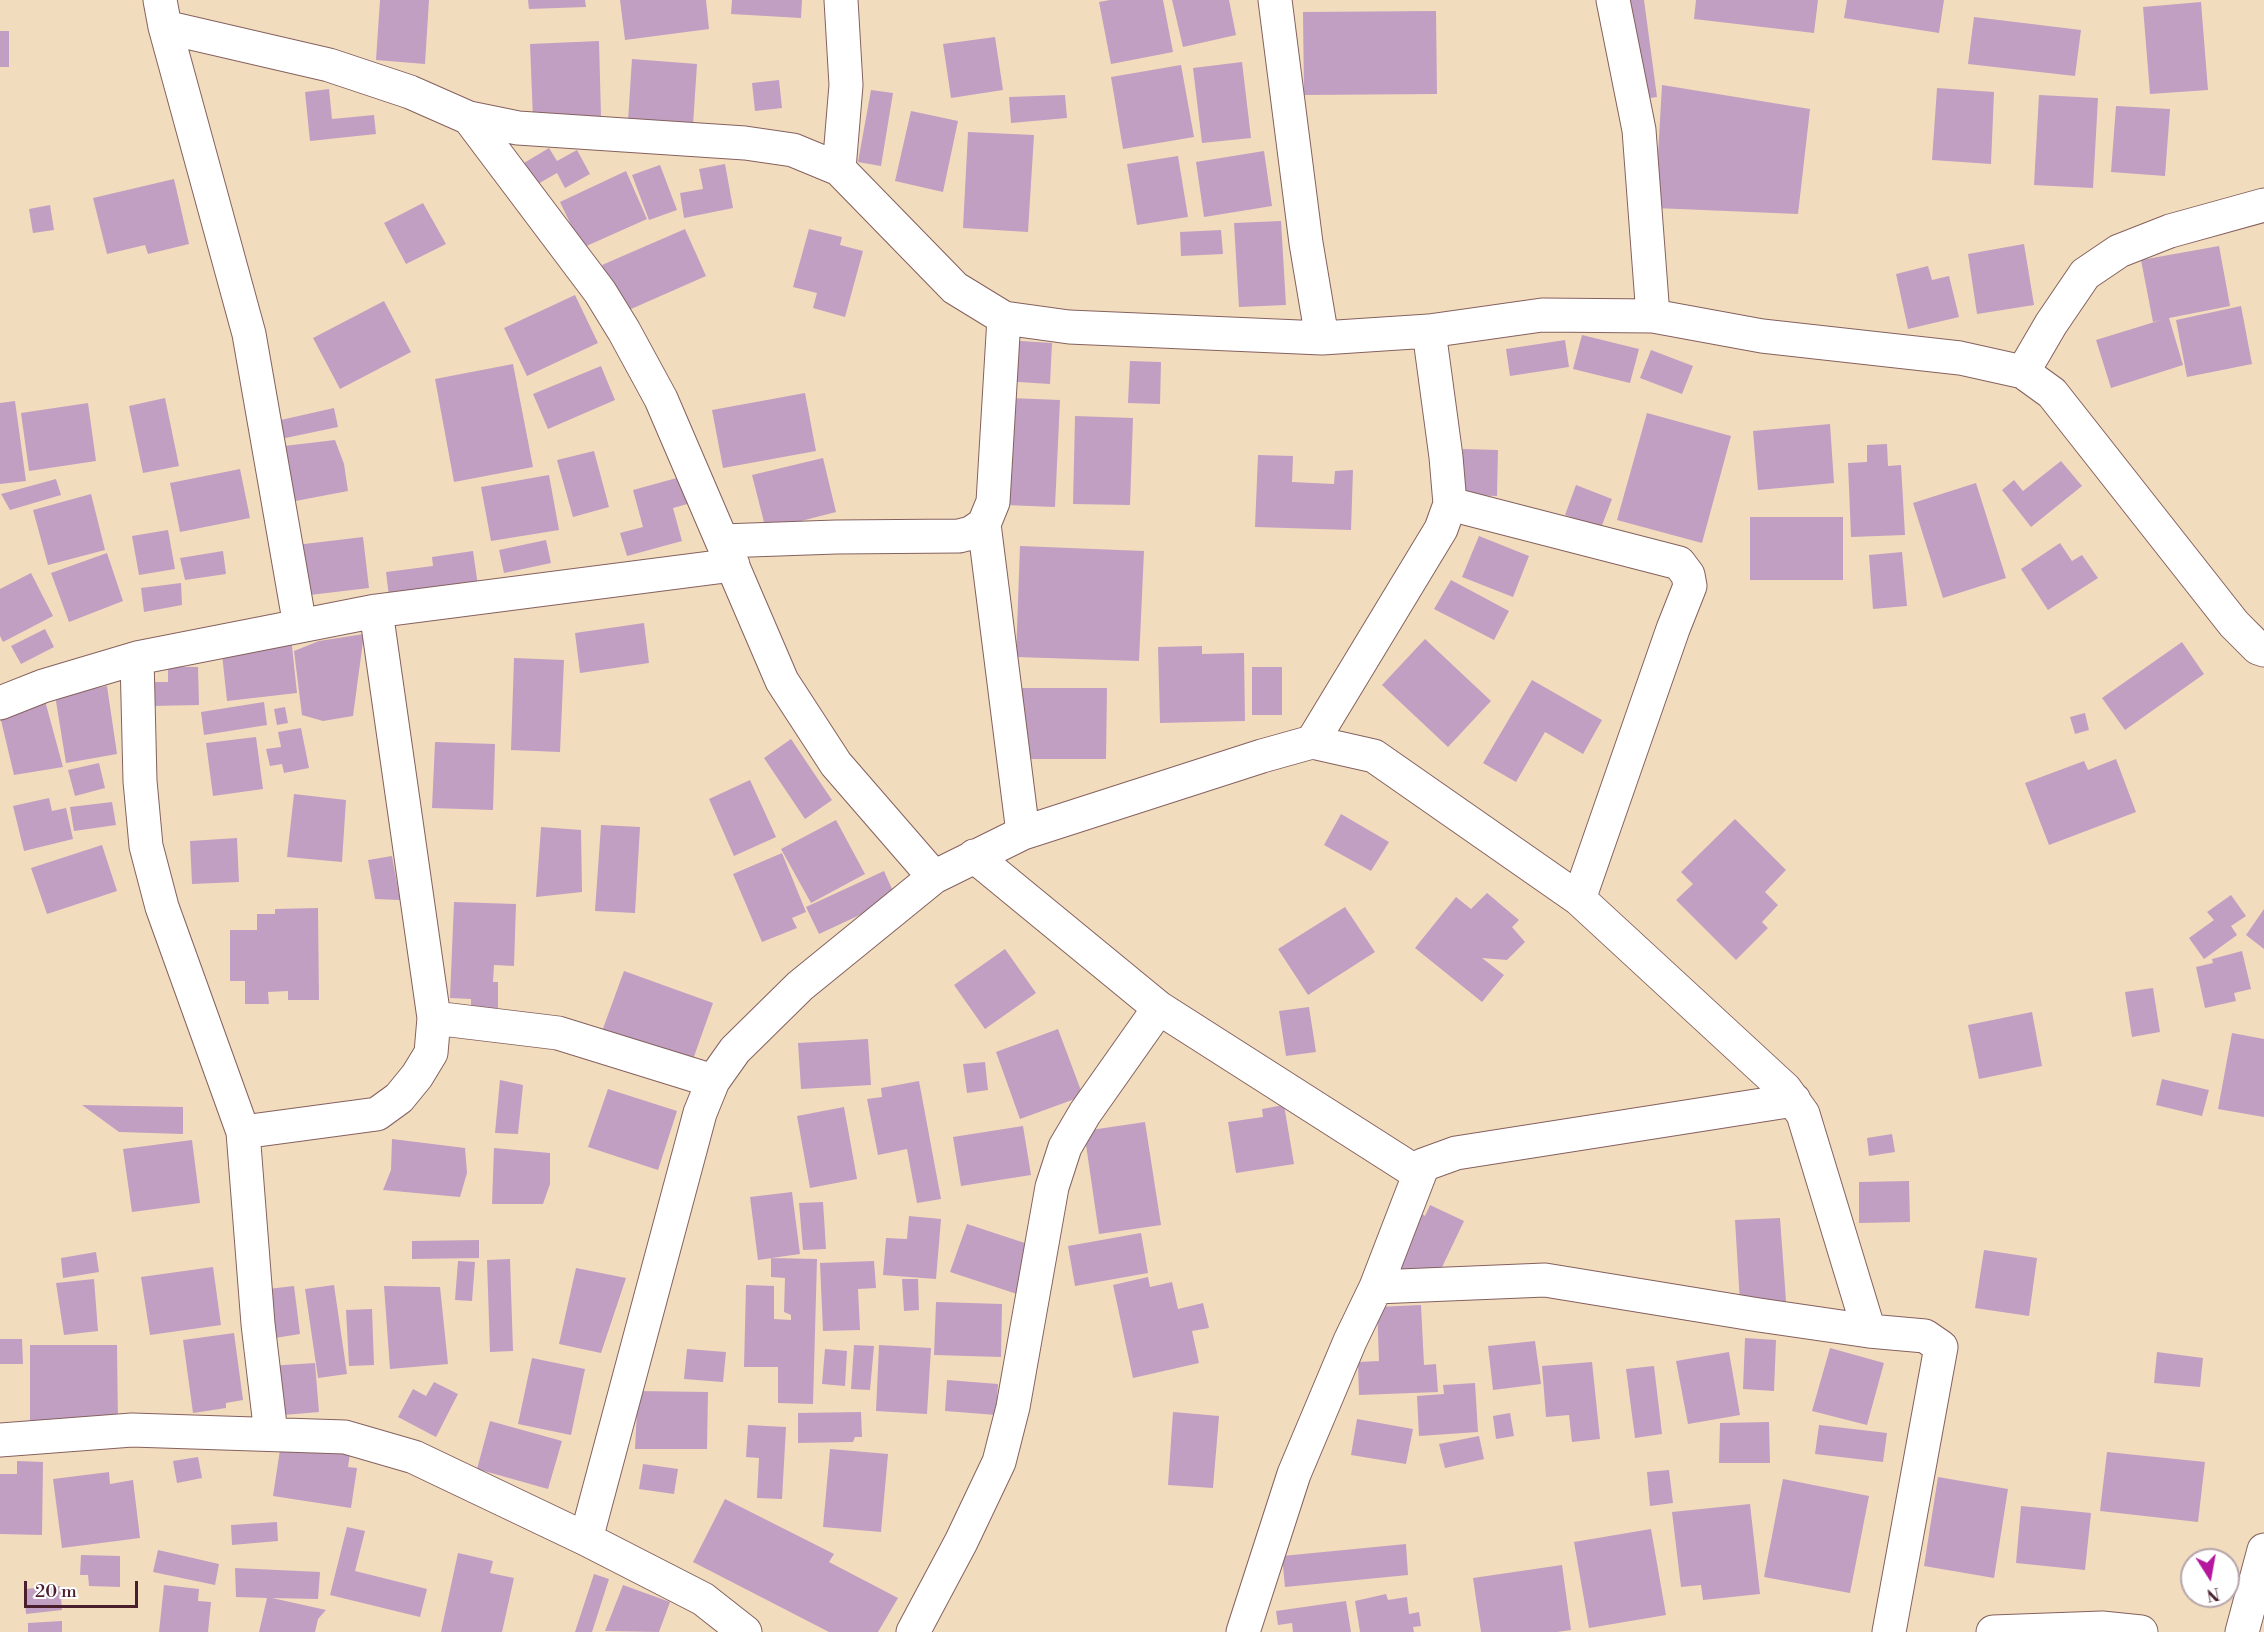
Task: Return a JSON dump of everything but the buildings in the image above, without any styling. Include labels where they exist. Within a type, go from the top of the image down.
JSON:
[{"type":"street","points":[[839,169],[846,85],[841,0]]},
{"type":"street","points":[[1275,0],[1306,243],[1322,338]]},
{"type":"street","points":[[1613,0],[1639,130],[1653,316]]},
{"type":"street","points":[[163,14],[410,92],[469,118],[518,128],[745,143],[793,150],[839,169],[956,288],[1004,318],[1069,327],[1322,338],[1429,331],[1542,315],[1653,316],[1762,336],[1960,358],[2024,372],[2052,393],[2234,624],[2258,648],[2264,650]]},
{"type":"street","points":[[163,14],[249,334],[300,626]]},
{"type":"street","points":[[469,118],[600,292],[624,332],[661,399],[782,681],[836,764],[934,877]]},
{"type":"street","points":[[2024,372],[2085,274],[2119,251],[2170,231],[2264,205]]},
{"type":"street","points":[[1004,318],[993,502],[984,524],[1023,833]]},
{"type":"street","points":[[1312,742],[1441,530],[1450,504],[1429,331]]},
{"type":"street","points":[[1450,504],[1679,563],[1688,575],[1690,586],[1672,629],[1580,898]]},
{"type":"street","points":[[0,703],[43,686],[137,658],[376,612],[836,537],[959,536],[971,533],[984,524]]},
{"type":"street","points":[[243,1132],[377,1114],[399,1098],[431,1053],[434,1018],[376,612]]},
{"type":"street","points":[[137,658],[140,781],[146,846],[162,908],[243,1132],[258,1324],[271,1434]]},
{"type":"street","points":[[586,1539],[700,1113],[713,1081],[735,1050],[800,986],[934,877],[1023,833],[1312,742],[1374,756],[1580,898],[1785,1089],[1803,1114],[1869,1331]]},
{"type":"street","points":[[975,856],[1159,1008],[1419,1174]]},
{"type":"street","points":[[913,1632],[961,1542],[999,1462],[1013,1407],[1052,1187],[1065,1147],[1085,1113],[1159,1008]]},
{"type":"street","points":[[434,1018],[558,1033],[713,1081]]},
{"type":"street","points":[[1243,1632],[1293,1474],[1350,1341],[1376,1287],[1423,1165],[1456,1153],[1794,1100]]},
{"type":"street","points":[[1376,1287],[1545,1280],[1869,1331],[1925,1336],[1941,1347],[1938,1373],[1889,1632]]},
{"type":"street","points":[[0,1440],[132,1430],[345,1437],[414,1457],[586,1539],[703,1599],[745,1632]]},
{"type":"street","points":[[2242,1632],[2264,1550]]},
{"type":"street","points":[[1993,1632],[2102,1628],[2141,1632]]}]
